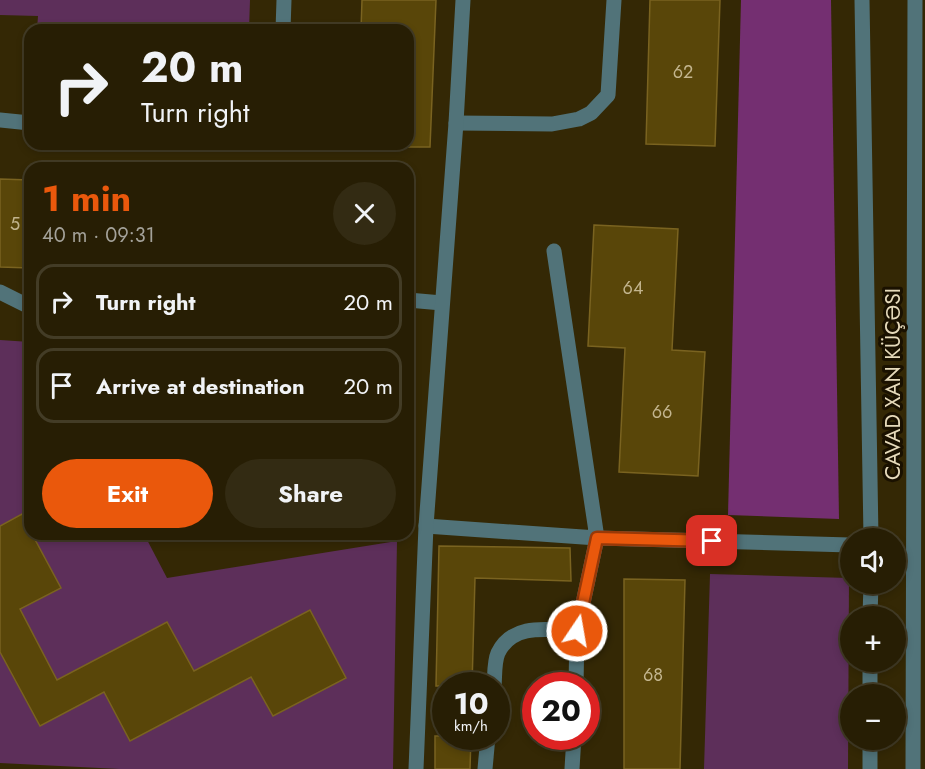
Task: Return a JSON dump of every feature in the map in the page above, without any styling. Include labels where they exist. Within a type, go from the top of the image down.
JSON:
[{"type":"street","points":[[283,24],[284,0]]},
{"type":"street","points":[[416,769],[426,526],[463,0]]},
{"type":"street","points":[[456,123],[552,124],[579,119],[591,113],[608,95],[614,0]]},
{"type":"street","name":"CAVAD XAN KÜÇƏSI","points":[[862,0],[871,528]]},
{"type":"street","name":"CAVAD XAN KÜÇƏSI","points":[[913,769],[919,682],[915,0]]},
{"type":"street","points":[[0,120],[24,122]]},
{"type":"street","points":[[554,251],[597,538],[577,631],[576,672]]},
{"type":"street","points":[[0,292],[24,304]]},
{"type":"street","points":[[414,301],[442,303]]},
{"type":"street","points":[[426,526],[597,538],[840,545]]},
{"type":"street","points":[[495,672],[497,655],[507,640],[526,630],[577,631]]},
{"type":"street","points":[[485,769],[487,750]]},
{"type":"street","points":[[572,769],[573,750]]},
{"type":"street","points":[[870,750],[870,769]]},
{"type":"shaded area","points":[[0,0],[250,0],[249,24],[37,24],[38,16],[0,15]]},
{"type":"shaded area","points":[[741,0],[831,0],[839,519],[728,515]]},
{"type":"shaded area","points":[[0,340],[24,342],[24,540],[147,540],[167,578],[397,541],[393,769],[120,769],[0,763]]},
{"type":"shaded area","points":[[710,574],[840,578],[840,594],[849,594],[849,606],[840,606],[840,672],[849,672],[848,684],[840,684],[840,750],[848,750],[848,769],[704,769]]},
{"type":"building","points":[[362,0],[436,0],[430,147],[414,147],[414,24],[361,24]]},
{"type":"building","points":[[650,0],[720,0],[715,146],[646,144]]},
{"type":"building","points":[[0,179],[24,180],[24,268],[0,267]]},
{"type":"building","points":[[594,225],[678,229],[672,350],[705,352],[698,476],[619,472],[625,348],[588,346]]},
{"type":"building","points":[[22,514],[24,540],[35,540],[61,588],[20,609],[57,680],[167,622],[194,671],[310,610],[346,678],[273,716],[251,677],[130,741],[104,692],[40,726],[0,652],[0,526]]},
{"type":"building","points":[[439,546],[570,548],[571,581],[475,578],[472,672],[436,672]]},
{"type":"building","points":[[624,579],[685,580],[680,769],[624,769]]},
{"type":"building","points":[[435,750],[471,750],[470,769],[435,769]]},
{"type":"route","points":[[577,631],[597,538],[712,541]]}]
